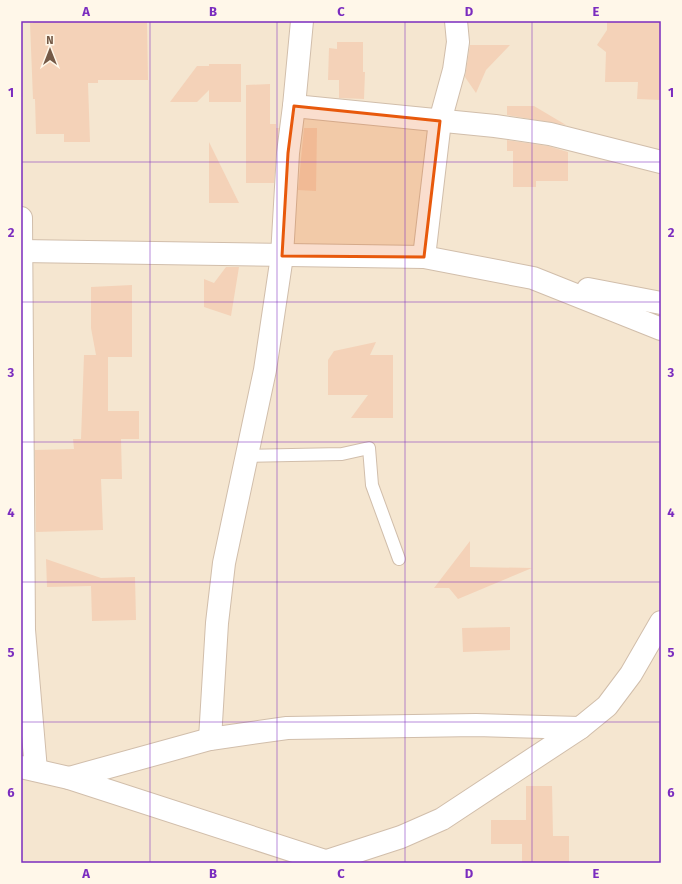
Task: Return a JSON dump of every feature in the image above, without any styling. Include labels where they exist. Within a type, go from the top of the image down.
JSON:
[{"type":"street","points":[[210,739],[217,623],[224,563],[265,370],[282,256],[288,152],[302,21]]},
{"type":"street","points":[[424,257],[440,121],[454,70],[458,42],[456,21]]},
{"type":"street","points":[[294,106],[495,126],[550,134],[661,162]]},
{"type":"street","points":[[21,218],[24,630],[28,768],[69,778],[326,862],[401,837],[442,819],[580,728],[607,706],[631,674],[661,622]]},
{"type":"street","points":[[22,251],[424,257],[661,303]]},
{"type":"street","points":[[533,278],[661,329]]},
{"type":"street","points":[[69,778],[210,739],[287,728],[476,725],[580,728]]},
{"type":"lane","points":[[247,456],[342,454],[369,448],[372,485],[400,559]]},
{"type":"highlighted area","points":[[294,106],[440,121],[424,257],[282,256],[288,153]]},
{"type":"shaded area","points":[[21,21],[661,21],[661,863],[21,863]]},
{"type":"building","points":[[33,21],[147,21],[148,80],[98,80],[98,83],[88,83],[90,142],[64,142],[64,134],[36,134],[30,23],[33,23]]},
{"type":"building","points":[[607,21],[661,22],[661,100],[637,99],[638,82],[605,82],[606,52],[597,45],[607,30]]},
{"type":"building","points":[[337,42],[363,42],[363,72],[365,72],[364,99],[339,98],[339,80],[328,80],[329,48],[337,49]]},
{"type":"building","points":[[470,45],[510,45],[486,70],[476,93],[465,77]]},
{"type":"building","points":[[209,64],[241,64],[241,102],[209,102],[209,90],[197,102],[170,102],[197,66],[209,66]]},
{"type":"building","points":[[270,84],[270,124],[276,124],[276,128],[279,128],[274,183],[246,183],[246,85]]},
{"type":"building","points":[[507,106],[534,106],[566,125],[507,115]]},
{"type":"building","points":[[304,128],[317,128],[316,191],[298,190]]},
{"type":"building","points":[[507,140],[548,146],[568,152],[568,181],[536,181],[536,187],[513,187],[513,151],[507,151]]},
{"type":"building","points":[[209,142],[239,203],[209,203]]},
{"type":"building","points":[[226,267],[239,267],[231,316],[204,307],[204,279],[214,283]]},
{"type":"building","points":[[132,285],[132,357],[108,357],[108,411],[139,411],[139,439],[121,439],[122,479],[101,479],[103,530],[36,532],[35,450],[74,449],[73,439],[81,439],[84,355],[96,355],[91,328],[91,287]]},
{"type":"building","points":[[376,342],[370,355],[393,355],[393,418],[351,418],[368,395],[328,395],[328,360],[334,351]]},
{"type":"building","points":[[470,541],[470,567],[532,568],[458,599],[449,588],[434,588]]},
{"type":"building","points":[[46,559],[101,578],[135,577],[136,620],[92,621],[91,586],[47,587]]},
{"type":"building","points":[[510,627],[510,650],[463,652],[462,628]]},
{"type":"building","points":[[526,786],[552,786],[553,836],[569,836],[569,863],[522,863],[522,844],[491,844],[491,820],[526,820]]}]
